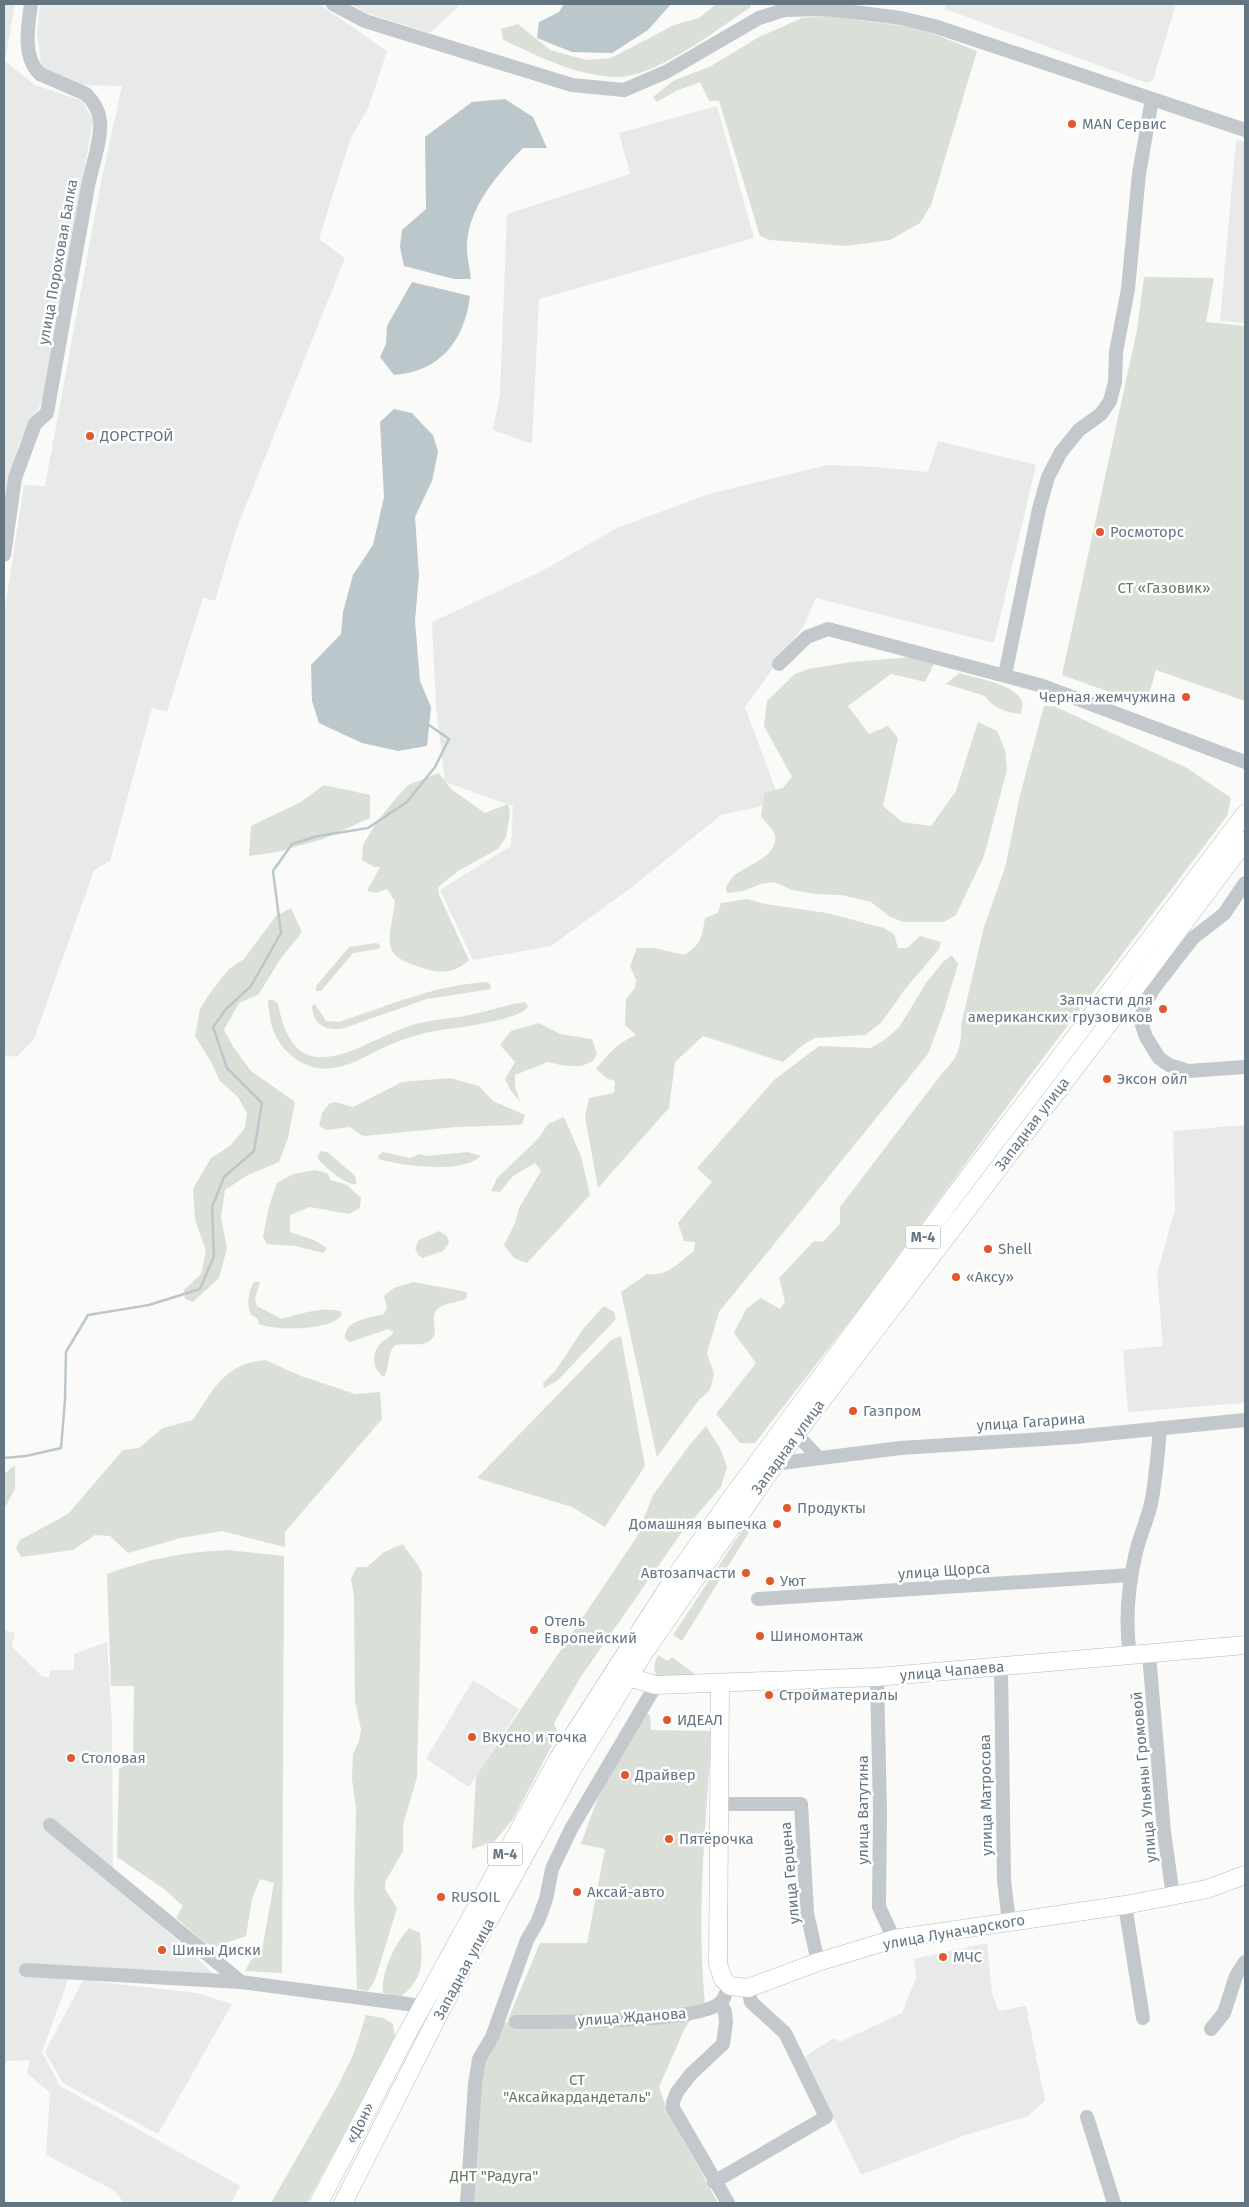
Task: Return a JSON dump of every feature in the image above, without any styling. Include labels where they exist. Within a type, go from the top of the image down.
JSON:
[{"type":"main road","name":"Западная улица","points":[[402,2043],[558,1759],[671,1583],[949,1202],[1245,814]]},
{"type":"main road","name":"Западная улица","points":[[343,2203],[465,1963],[574,1766],[628,1677],[796,1434],[1100,1035],[1245,841]]},
{"type":"main road","name":"улица Чапаева","points":[[628,1677],[656,1684],[877,1677],[1245,1645]]},
{"type":"main road","points":[[720,1683],[718,1964],[723,1979],[730,1986]]},
{"type":"main road","name":"улица Луначарского","points":[[730,1986],[748,1988],[818,1962],[894,1939],[1125,1905],[1207,1889],[1245,1875]]},
{"type":"main road","name":"«Дон»","points":[[319,2203],[402,2043]]},
{"type":"street","name":"улица Пороховая Балка","points":[[4,555],[15,478],[35,424],[47,413],[90,173],[100,132],[97,108],[86,94],[40,74],[36,70],[30,56],[27,33],[31,4]]},
{"type":"street","points":[[333,4],[365,21],[572,85],[624,90],[666,72],[759,18],[784,10],[824,9],[901,18],[934,26],[1245,130]]},
{"type":"street","points":[[1005,675],[1039,509],[1048,477],[1061,452],[1078,430],[1101,414],[1110,401],[1115,382],[1116,352],[1128,290],[1139,174],[1152,99]]},
{"type":"street","points":[[779,664],[807,637],[828,629],[1043,686],[1245,762]]},
{"type":"street","points":[[1245,883],[1224,914],[1208,928],[1192,938],[1154,988],[1143,1007],[1141,1022],[1146,1037],[1159,1058],[1169,1065],[1188,1071],[1245,1067]]},
{"type":"street","name":"улица Гагарина","points":[[774,1464],[900,1448],[1074,1437],[1245,1420]]},
{"type":"street","points":[[1130,1656],[1127,1635],[1131,1575],[1136,1550],[1150,1506],[1158,1465],[1160,1428]]},
{"type":"street","points":[[796,1434],[818,1457]]},
{"type":"street","name":"улица Щорса","points":[[758,1598],[1131,1575]]},
{"type":"street","name":"улица Ульяны Громовой","points":[[1149,1654],[1164,1832],[1173,1896]]},
{"type":"street","name":"улица Матросова","points":[[1001,1667],[1004,1880],[1009,1922]]},
{"type":"street","name":"улица Ватутина","points":[[877,1677],[880,1812],[879,1907],[894,1939]]},
{"type":"street","points":[[467,2203],[478,2058],[492,2037],[527,1940],[538,1921],[546,1899],[552,1869],[571,1829],[656,1684]]},
{"type":"street","name":"улица Герцена","points":[[718,1804],[801,1804],[807,1913],[818,1962]]},
{"type":"street","points":[[50,1825],[241,1982]]},
{"type":"street","points":[[1125,1905],[1143,2018]]},
{"type":"street","points":[[1211,2029],[1224,2013],[1236,1976],[1245,1962]]},
{"type":"street","points":[[26,1970],[241,1982],[422,2006]]},
{"type":"street","points":[[728,2203],[714,2182],[673,2108],[673,2102],[691,2074],[723,2044],[726,2035],[726,2022],[725,2012],[721,2003],[730,1986]]},
{"type":"street","points":[[714,2182],[826,2116],[785,2033],[751,2002],[748,1988]]},
{"type":"street","name":"улица Жданова","points":[[516,2022],[631,2019],[681,2015],[721,2003]]},
{"type":"street","points":[[1087,2117],[1114,2203]]},
{"type":"shaded area","points":[[4,4],[15,4],[5,61],[35,85],[83,101],[93,121],[45,396],[18,445],[6,502],[4,501]]},
{"type":"shaded area","points":[[40,4],[319,4],[387,51],[369,106],[350,140],[319,239],[345,258],[236,530],[215,601],[203,598],[167,712],[152,708],[110,861],[94,870],[34,1039],[17,1057],[4,1055],[4,602],[6,602],[24,485],[45,486],[101,182],[122,86],[79,85],[42,72],[37,31]]},
{"type":"shaded area","points":[[350,4],[461,4],[430,33],[366,13]]},
{"type":"shaded area","points":[[564,4],[671,4],[648,30],[612,53],[572,52],[537,38],[539,22],[559,12]]},
{"type":"shaded area","points":[[945,4],[1176,4],[1153,80],[1147,83],[945,9]]},
{"type":"shaded area","points":[[505,99],[533,117],[547,148],[523,148],[484,195],[471,222],[468,237],[467,252],[471,279],[454,279],[404,266],[400,247],[402,230],[426,209],[425,137],[472,102]]},
{"type":"shaded area","points":[[717,106],[754,238],[539,299],[532,444],[493,430],[500,394],[507,214],[630,174],[619,133]]},
{"type":"shaded area","points":[[1236,140],[1245,142],[1245,323],[1220,321]]},
{"type":"shaded area","points":[[412,282],[470,296],[467,312],[456,340],[437,360],[425,368],[410,373],[394,375],[380,357],[386,344],[387,326]]},
{"type":"shaded area","points":[[394,409],[412,413],[433,435],[438,452],[432,481],[415,517],[419,575],[415,621],[420,681],[431,707],[427,746],[398,751],[362,743],[319,723],[312,701],[311,665],[341,634],[343,612],[353,575],[373,545],[384,497],[380,422]]},
{"type":"shaded area","points":[[938,441],[1036,465],[994,643],[816,598],[804,625],[745,707],[780,802],[721,815],[632,887],[551,946],[473,960],[440,890],[511,846],[513,806],[445,782],[436,707],[432,622],[542,571],[617,528],[709,494],[828,465],[928,472]]},
{"type":"shaded area","points":[[1245,1125],[1245,1403],[1128,1412],[1123,1350],[1163,1346],[1157,1274],[1175,1209],[1173,1131]]},
{"type":"shaded area","points":[[4,1630],[15,1633],[12,1647],[42,1676],[49,1678],[51,1670],[74,1670],[74,1654],[107,1642],[112,1726],[113,1882],[214,1974],[213,1976],[73,1966],[42,2052],[60,2086],[240,2186],[231,2203],[124,2203],[115,2191],[46,2155],[50,2093],[27,2073],[30,2060],[6,2061],[4,2071]]},
{"type":"shaded area","points":[[473,1680],[519,1709],[469,1787],[426,1759]]},
{"type":"shaded area","points":[[987,1943],[992,1994],[999,2011],[1026,2006],[1045,2101],[1028,2116],[963,2136],[861,2175],[804,2057],[834,2038],[840,2042],[902,2013],[916,1978],[914,1959]]},
{"type":"shaded area","points":[[83,1980],[197,1993],[232,2004],[158,2134],[63,2083],[45,2052]]},
{"type":"green space","points":[[716,4],[750,4],[751,7],[666,62],[648,70],[614,77],[585,73],[557,64],[503,40],[501,29],[518,24],[550,50],[586,60],[611,58],[674,25],[699,18]]},
{"type":"green space","points":[[827,16],[919,28],[977,51],[931,205],[920,223],[890,240],[846,246],[770,240],[760,236],[719,101],[709,101],[700,82],[676,91],[657,102],[653,97],[673,81],[711,66],[759,37],[802,18]]},
{"type":"green space","name":"СТ «Газовик»","points":[[1144,277],[1214,278],[1206,322],[1245,326],[1245,701],[1156,670],[1146,705],[1062,675],[1137,330]]},
{"type":"green space","points":[[912,657],[934,664],[925,682],[891,674],[848,706],[869,734],[888,726],[898,738],[883,806],[902,822],[931,826],[956,791],[978,722],[997,731],[1005,750],[1007,770],[984,856],[956,915],[944,922],[904,922],[890,917],[871,902],[841,895],[816,894],[792,890],[774,882],[761,884],[743,891],[727,893],[726,888],[734,876],[761,860],[772,849],[775,843],[775,835],[761,816],[764,793],[783,788],[792,777],[764,726],[767,701],[795,674],[808,669],[851,662]]},
{"type":"green space","points":[[959,673],[1004,686],[1012,691],[1019,696],[1022,702],[1021,714],[1001,709],[992,704],[985,696],[946,684]]},
{"type":"green space","points":[[1044,706],[1054,706],[1187,768],[1231,798],[1227,816],[1025,1082],[862,1305],[755,1443],[740,1443],[716,1414],[756,1363],[734,1333],[746,1309],[761,1298],[780,1309],[785,1302],[779,1278],[814,1241],[823,1242],[840,1224],[840,1207],[956,1056],[961,1039],[961,1025],[984,927],[1005,868],[1020,795]]},
{"type":"green space","points":[[439,773],[451,789],[485,813],[508,804],[510,813],[506,837],[498,849],[458,871],[438,887],[439,895],[469,960],[455,969],[441,972],[409,963],[393,953],[390,940],[395,901],[387,889],[376,893],[367,891],[380,867],[374,867],[362,860],[363,845],[376,823],[396,798],[408,785]]},
{"type":"green space","points":[[324,785],[370,795],[370,818],[323,839],[277,852],[249,856],[251,826],[301,802]]},
{"type":"green space","points":[[747,899],[765,904],[827,913],[884,928],[894,934],[898,948],[907,948],[920,936],[941,942],[939,949],[906,988],[881,1023],[865,1035],[815,1038],[803,1045],[783,1062],[703,1036],[675,1062],[669,1108],[598,1188],[585,1117],[589,1098],[614,1093],[615,1081],[608,1079],[596,1069],[614,1049],[636,1035],[625,1025],[626,999],[635,988],[636,980],[630,966],[637,948],[655,948],[684,955],[694,948],[700,940],[705,918],[718,913],[721,903]]},
{"type":"green space","points":[[291,908],[302,932],[279,961],[259,994],[239,1003],[224,1030],[234,1048],[251,1071],[295,1102],[288,1138],[279,1162],[246,1176],[225,1190],[221,1217],[227,1248],[219,1278],[193,1302],[185,1299],[184,1290],[201,1274],[206,1251],[195,1219],[193,1189],[211,1158],[230,1146],[245,1128],[247,1113],[238,1097],[220,1081],[195,1036],[200,1009],[229,969],[244,959],[276,916]]},
{"type":"green space","points":[[376,943],[380,947],[378,949],[353,953],[321,991],[316,991],[316,986],[349,947]]},
{"type":"green space","points":[[952,955],[958,964],[944,1011],[928,1054],[719,1312],[707,1353],[714,1374],[710,1390],[699,1400],[657,1457],[621,1292],[647,1274],[661,1273],[672,1268],[694,1251],[695,1242],[684,1241],[678,1223],[712,1182],[697,1168],[774,1080],[819,1046],[871,1048],[886,1039],[900,1026],[926,983],[943,962]]},
{"type":"green space","points":[[487,982],[490,984],[491,989],[427,999],[341,1029],[320,1025],[315,1017],[312,1006],[315,1004],[326,1021],[339,1022],[430,992],[449,987]]},
{"type":"green space","points":[[272,999],[278,1004],[287,1032],[299,1049],[314,1057],[331,1056],[350,1051],[418,1023],[465,1016],[525,1002],[528,1006],[517,1014],[496,1021],[413,1036],[351,1063],[328,1069],[309,1066],[300,1062],[284,1049],[272,1026],[268,1001]]},
{"type":"green space","points":[[539,1023],[560,1034],[592,1039],[597,1054],[592,1062],[581,1066],[565,1066],[548,1062],[515,1075],[515,1087],[520,1101],[511,1091],[505,1079],[515,1062],[500,1045],[511,1031]]},
{"type":"green space","points":[[450,1078],[479,1086],[493,1101],[525,1115],[522,1124],[456,1127],[365,1136],[350,1127],[327,1130],[319,1126],[322,1113],[330,1103],[335,1102],[353,1107],[402,1082]]},
{"type":"green space","points":[[564,1117],[581,1156],[590,1195],[527,1263],[514,1258],[504,1245],[515,1223],[519,1208],[541,1171],[535,1163],[513,1176],[500,1192],[491,1191],[497,1178],[537,1140],[548,1124]]},
{"type":"green space","points":[[321,1151],[327,1152],[354,1175],[356,1184],[341,1179],[324,1165],[317,1157]]},
{"type":"green space","points":[[383,1152],[410,1158],[420,1154],[427,1156],[468,1152],[481,1156],[472,1162],[461,1165],[432,1167],[402,1164],[379,1159],[378,1156]]},
{"type":"green space","points":[[315,1170],[327,1173],[331,1180],[347,1185],[361,1198],[360,1208],[349,1214],[310,1207],[290,1215],[290,1232],[314,1240],[327,1248],[323,1253],[295,1246],[267,1244],[263,1237],[269,1206],[277,1183],[293,1174]]},
{"type":"green space","points":[[439,1231],[447,1236],[449,1243],[443,1251],[423,1258],[418,1255],[415,1248],[419,1240]]},
{"type":"green space","points":[[254,1282],[260,1282],[255,1299],[257,1306],[281,1319],[319,1310],[334,1310],[341,1312],[342,1315],[336,1320],[315,1327],[277,1328],[259,1324],[257,1318],[251,1315],[248,1302],[250,1290]]},
{"type":"green space","points":[[413,1282],[467,1292],[466,1299],[440,1307],[436,1311],[434,1315],[435,1330],[431,1340],[423,1344],[395,1345],[392,1348],[384,1377],[375,1366],[375,1353],[379,1345],[394,1332],[388,1329],[350,1342],[345,1339],[346,1333],[348,1328],[358,1321],[384,1314],[387,1308],[384,1296],[394,1288]]},
{"type":"green space","points":[[604,1306],[614,1312],[616,1319],[557,1381],[544,1388],[543,1383],[556,1370],[583,1329]]},
{"type":"green space","points":[[621,1336],[645,1466],[605,1527],[572,1507],[477,1478],[611,1340]]},
{"type":"green space","points":[[265,1360],[301,1376],[355,1394],[380,1392],[382,1419],[285,1532],[285,1547],[222,1531],[181,1538],[128,1553],[110,1536],[95,1535],[73,1550],[21,1557],[16,1548],[20,1540],[68,1514],[123,1450],[139,1448],[163,1428],[193,1420],[214,1388],[230,1373],[251,1362]]},
{"type":"green space","points":[[706,1426],[721,1450],[727,1467],[721,1487],[682,1532],[580,1678],[554,1723],[558,1734],[513,1819],[495,1841],[472,1849],[476,1776],[636,1538],[653,1495],[691,1443]]},
{"type":"green space","points":[[15,1465],[15,1489],[4,1509],[4,1474]]},
{"type":"green space","points":[[745,1526],[751,1529],[682,1641],[673,1635]]},
{"type":"green space","points":[[403,1544],[422,1573],[417,1777],[403,1825],[403,1851],[385,1882],[385,1889],[397,1908],[375,1980],[368,1991],[357,1989],[354,1899],[356,1809],[352,1779],[353,1754],[359,1741],[361,1729],[355,1701],[354,1596],[351,1579],[357,1567],[367,1567],[384,1552]]},
{"type":"green space","points":[[227,1550],[284,1556],[282,1973],[245,1971],[251,1960],[262,1950],[274,1883],[260,1879],[252,1899],[246,1936],[215,1947],[204,1942],[176,1918],[183,1906],[164,1889],[117,1857],[119,1769],[133,1759],[134,1686],[111,1686],[107,1574],[166,1557],[196,1552]]},
{"type":"green space","points":[[658,1655],[668,1661],[672,1657],[700,1678],[658,1677],[654,1666]]},
{"type":"green space","name":"СТ \"Аксайкардандеталь\"","points":[[644,1713],[650,1715],[651,1730],[712,1731],[701,1906],[701,1942],[706,2012],[695,2014],[685,2028],[659,2087],[667,2110],[718,2203],[467,2203],[480,2065],[491,2024],[507,2022],[540,1943],[587,1943],[605,1849],[581,1844],[601,1789]]},
{"type":"green space","points":[[409,1928],[420,1933],[422,1953],[418,1976],[408,1990],[400,1997],[383,1993],[384,1976],[390,1958]]},
{"type":"green space","points":[[366,2015],[383,2018],[393,2024],[395,2036],[380,2068],[307,2203],[271,2203],[338,2086],[354,2053]]},
{"type":"waterway","points":[[4,1458],[26,1456],[61,1448],[66,1352],[88,1315],[149,1305],[200,1289],[214,1256],[212,1207],[224,1177],[254,1151],[262,1103],[227,1068],[213,1027],[226,1009],[251,986],[281,933],[273,871],[292,844],[318,836],[368,828],[407,802],[435,767],[449,739],[429,725]]},
{"type":"place","name":"MAN Сервис","points":[[1072,124]]},
{"type":"place","name":"ДОРСТРОЙ","points":[[90,436]]},
{"type":"place","name":"Росмоторс","points":[[1100,532]]},
{"type":"place","name":"Черная жемчужина","points":[[1186,697]]},
{"type":"place","name":"Запчасти для американских грузовиков","points":[[1163,1009]]},
{"type":"place","name":"Эксон ойл","points":[[1107,1079]]},
{"type":"place","name":"Shell","points":[[988,1249]]},
{"type":"place","name":"«Аксу»","points":[[956,1277]]},
{"type":"place","name":"Газпром","points":[[853,1411]]},
{"type":"place","name":"Продукты","points":[[787,1508]]},
{"type":"place","name":"Домашняя выпечка","points":[[777,1524]]},
{"type":"place","name":"Автозапчасти","points":[[746,1573]]},
{"type":"place","name":"Уют","points":[[770,1581]]},
{"type":"place","name":"Отель Европейский","points":[[534,1630]]},
{"type":"place","name":"Шиномонтаж","points":[[760,1636]]},
{"type":"place","name":"Стройматериалы","points":[[769,1695]]},
{"type":"place","name":"ИДЕАЛ","points":[[667,1720]]},
{"type":"place","name":"Вкусно и точка","points":[[472,1737]]},
{"type":"place","name":"Столовая","points":[[71,1758]]},
{"type":"place","name":"Драйвер","points":[[625,1775]]},
{"type":"place","name":"Пятёрочка","points":[[669,1839]]},
{"type":"place","name":"Аксай-авто","points":[[577,1892]]},
{"type":"place","name":"RUSOIL","points":[[441,1897]]},
{"type":"place","name":"Шины Диски","points":[[162,1950]]},
{"type":"place","name":"МЧС","points":[[943,1957]]},
{"type":"park label","name":"ДНТ \"Радуга\"","points":[[494,2176]]}]
